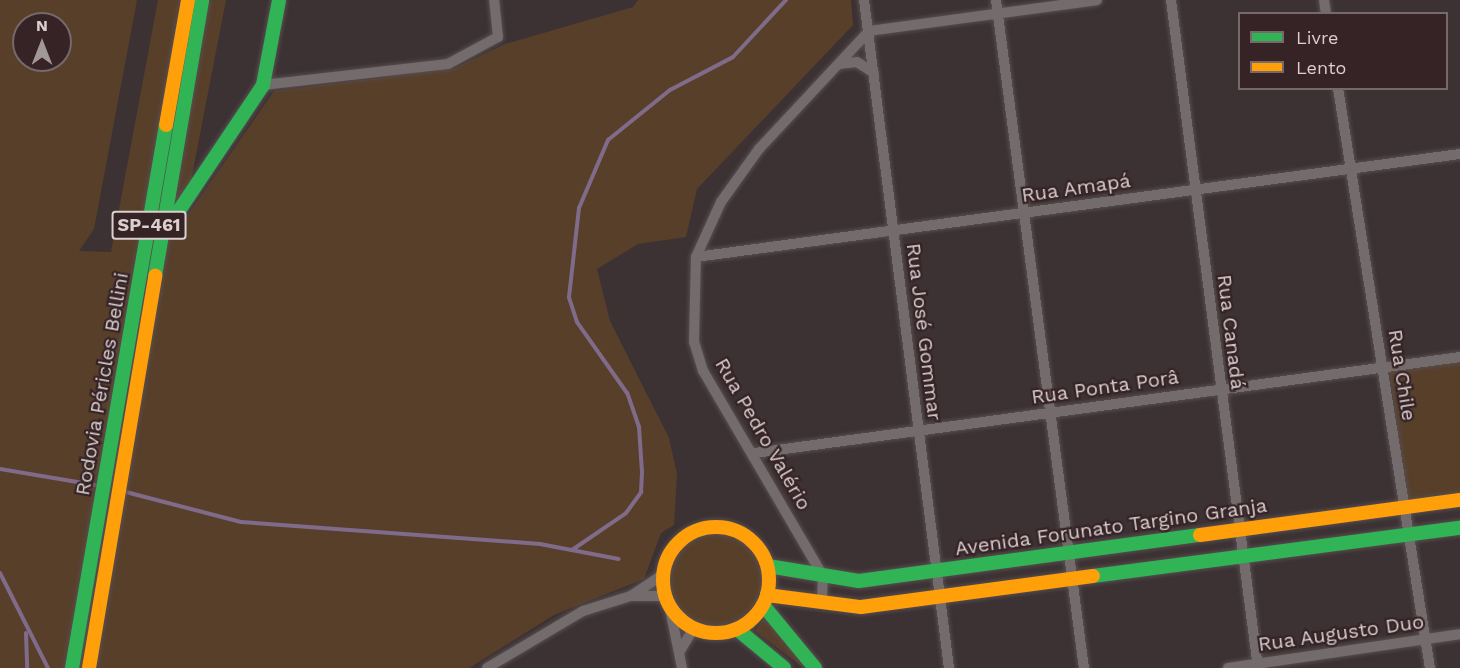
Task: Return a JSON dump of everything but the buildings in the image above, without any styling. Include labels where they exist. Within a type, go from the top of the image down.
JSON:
[{"type":"street","name":"Rodovia Péricles Bellini","points":[[72,668],[188,0]]},
{"type":"street","name":"Rodovia Péricles Bellini","points":[[89,668],[128,451],[202,0]]},
{"type":"street","points":[[164,233],[262,85],[279,0]]},
{"type":"street","points":[[262,85],[447,64],[498,37],[494,0]]},
{"type":"street","name":"Rua José Gommar","points":[[864,0],[949,668]]},
{"type":"street","points":[[996,0],[1066,553],[1084,668]]},
{"type":"street","points":[[869,31],[1097,0]]},
{"type":"street","name":"Rua Canadá","points":[[1171,0],[1238,530],[1258,666]]},
{"type":"street","name":"Rua Pedro Valério","points":[[823,576],[754,453],[703,371],[691,309],[696,257],[721,202],[759,149],[869,31]]},
{"type":"street","points":[[838,64],[857,62],[874,73]]},
{"type":"street","name":"Rua Chile","points":[[1338,90],[1430,668]]},
{"type":"street","name":"Rua Amapá","points":[[696,257],[1460,154]]},
{"type":"street","name":"Rua Ponta Porâ","points":[[754,453],[1460,357]]},
{"type":"street","name":"Avenida Forunato Targino Granja","points":[[768,566],[860,581],[1460,500]]},
{"type":"street","points":[[682,668],[667,600],[664,574],[677,545],[704,529],[721,527],[750,540],[768,566],[765,600],[737,629]]},
{"type":"street","points":[[765,600],[822,601],[861,607],[1460,528]]},
{"type":"street","points":[[487,668],[558,623],[631,596],[664,574]]},
{"type":"street","points":[[822,601],[823,576]]},
{"type":"street","points":[[631,596],[667,600],[694,628],[737,629],[764,646],[784,668]]},
{"type":"street","points":[[765,600],[815,668]]},
{"type":"street","points":[[680,652],[694,628]]},
{"type":"street","name":"Rua Augusto Duo","points":[[1228,668],[1258,666],[1460,634]]},
{"type":"shaded area","points":[[0,0],[137,0],[94,229],[79,251],[111,252],[158,0],[226,0],[183,222],[274,91],[455,68],[505,44],[633,7],[638,0],[851,0],[853,25],[697,189],[686,237],[638,244],[597,269],[610,321],[669,438],[677,474],[674,525],[661,533],[644,579],[554,615],[469,668],[0,668]]},
{"type":"shaded area","points":[[1460,361],[1460,493],[1408,500],[1389,372]]},
{"type":"shaded area","points":[[716,533],[734,537],[749,546],[758,561],[762,579],[758,597],[749,612],[734,621],[716,625],[698,621],[683,612],[674,597],[670,579],[674,561],[683,546],[698,537]]},
{"type":"shaded area","points":[[765,616],[804,665],[804,668],[755,631]]},
{"type":"waterway","points":[[572,550],[626,513],[641,492],[642,472],[639,427],[627,393],[577,322],[569,297],[579,208],[608,140],[670,90],[733,57],[786,0]]},
{"type":"waterway","points":[[0,469],[100,486]]},
{"type":"waterway","points":[[122,491],[241,522],[540,544],[619,559]]},
{"type":"waterway","points":[[0,573],[48,668]]},
{"type":"waterway","points":[[26,633],[27,668]]},
{"type":"traffic: fast","points":[[155,276],[202,0]]},
{"type":"traffic: fast","points":[[164,233],[263,85],[279,0]]},
{"type":"traffic: fast","points":[[72,668],[166,125]]},
{"type":"traffic: fast","points":[[1093,576],[1460,528]]},
{"type":"traffic: fast","points":[[768,566],[859,581],[1200,535]]},
{"type":"traffic: fast","points":[[763,605],[815,668]]},
{"type":"traffic: fast","points":[[737,629],[784,668]]},
{"type":"traffic: slow","points":[[166,125],[188,0]]},
{"type":"traffic: slow","points":[[89,668],[155,276]]},
{"type":"traffic: slow","points":[[1200,535],[1460,500]]},
{"type":"traffic: slow","points":[[716,527],[736,531],[753,543],[765,560],[769,580],[765,600],[753,617],[736,629],[716,633],[696,629],[679,617],[667,600],[663,580],[667,560],[679,543],[696,531],[716,527]]},
{"type":"traffic: slow","points":[[767,595],[861,607],[1093,576]]}]
